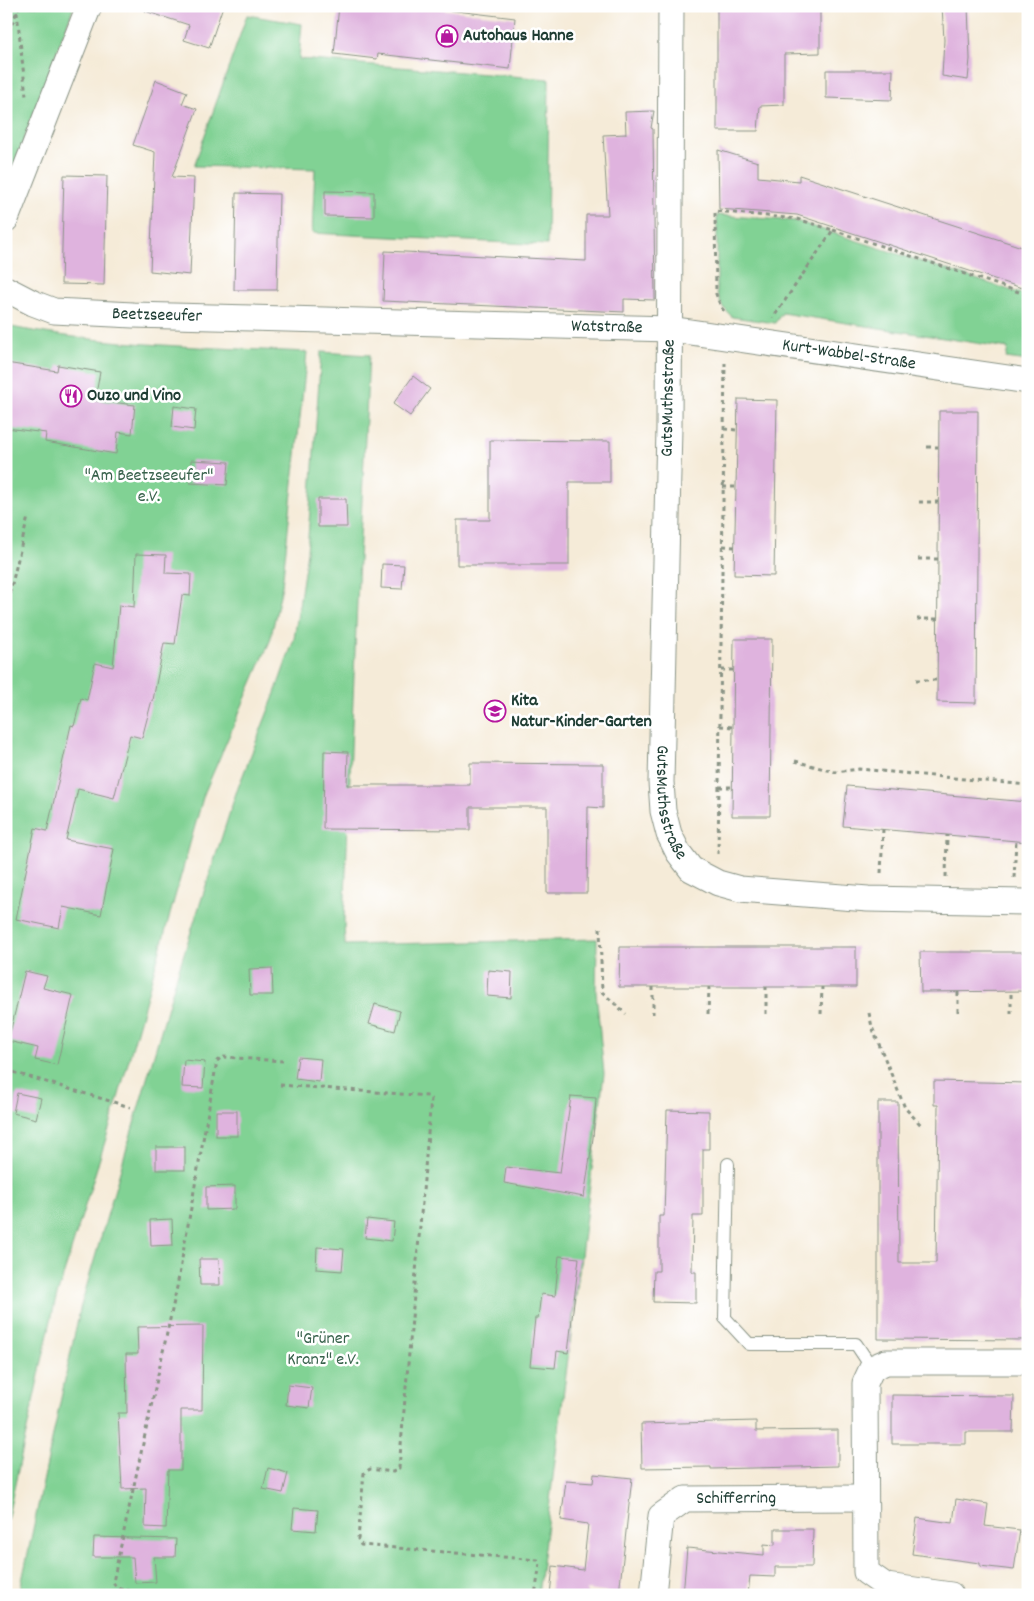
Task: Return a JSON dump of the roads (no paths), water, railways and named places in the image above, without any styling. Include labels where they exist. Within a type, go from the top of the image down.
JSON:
[{"type":"street","points":[[6,219],[13,185],[89,6]]},
{"type":"street","name":"Watstraße","points":[[314,319],[670,328],[671,6]]},
{"type":"street","name":"Beetzseeufer","points":[[6,289],[54,311],[314,319]]},
{"type":"street","name":"Kurt-Wabbel-Straße","points":[[670,328],[1028,380]]},
{"type":"street","name":"GutsMuthsstraße","points":[[670,328],[661,782],[663,811],[669,834],[678,852],[692,869],[718,883],[740,889],[880,899],[1020,902]]},
{"type":"street","points":[[951,1595],[886,1586],[866,1572],[865,1383],[872,1368],[886,1362],[1028,1362]]},
{"type":"street","name":"Schifferring","points":[[653,1595],[661,1516],[685,1499],[865,1498]]},
{"type":"lane","points":[[728,1164],[726,1318],[749,1344],[856,1344],[872,1368]]},
{"type":"place","name":"Autohaus Hanne","points":[[447,36]]},
{"type":"place","name":"Ouzo und Vino","points":[[71,396]]},
{"type":"place","name":"Kita Natur-Kinder-Garten","points":[[495,711]]},
{"type":"park label","name":"\"Am Beetzseeufer\" e.V.","points":[[149,486]]},
{"type":"park label","name":"\"Grüner Kranz\" e.V.","points":[[323,1349]]}]
